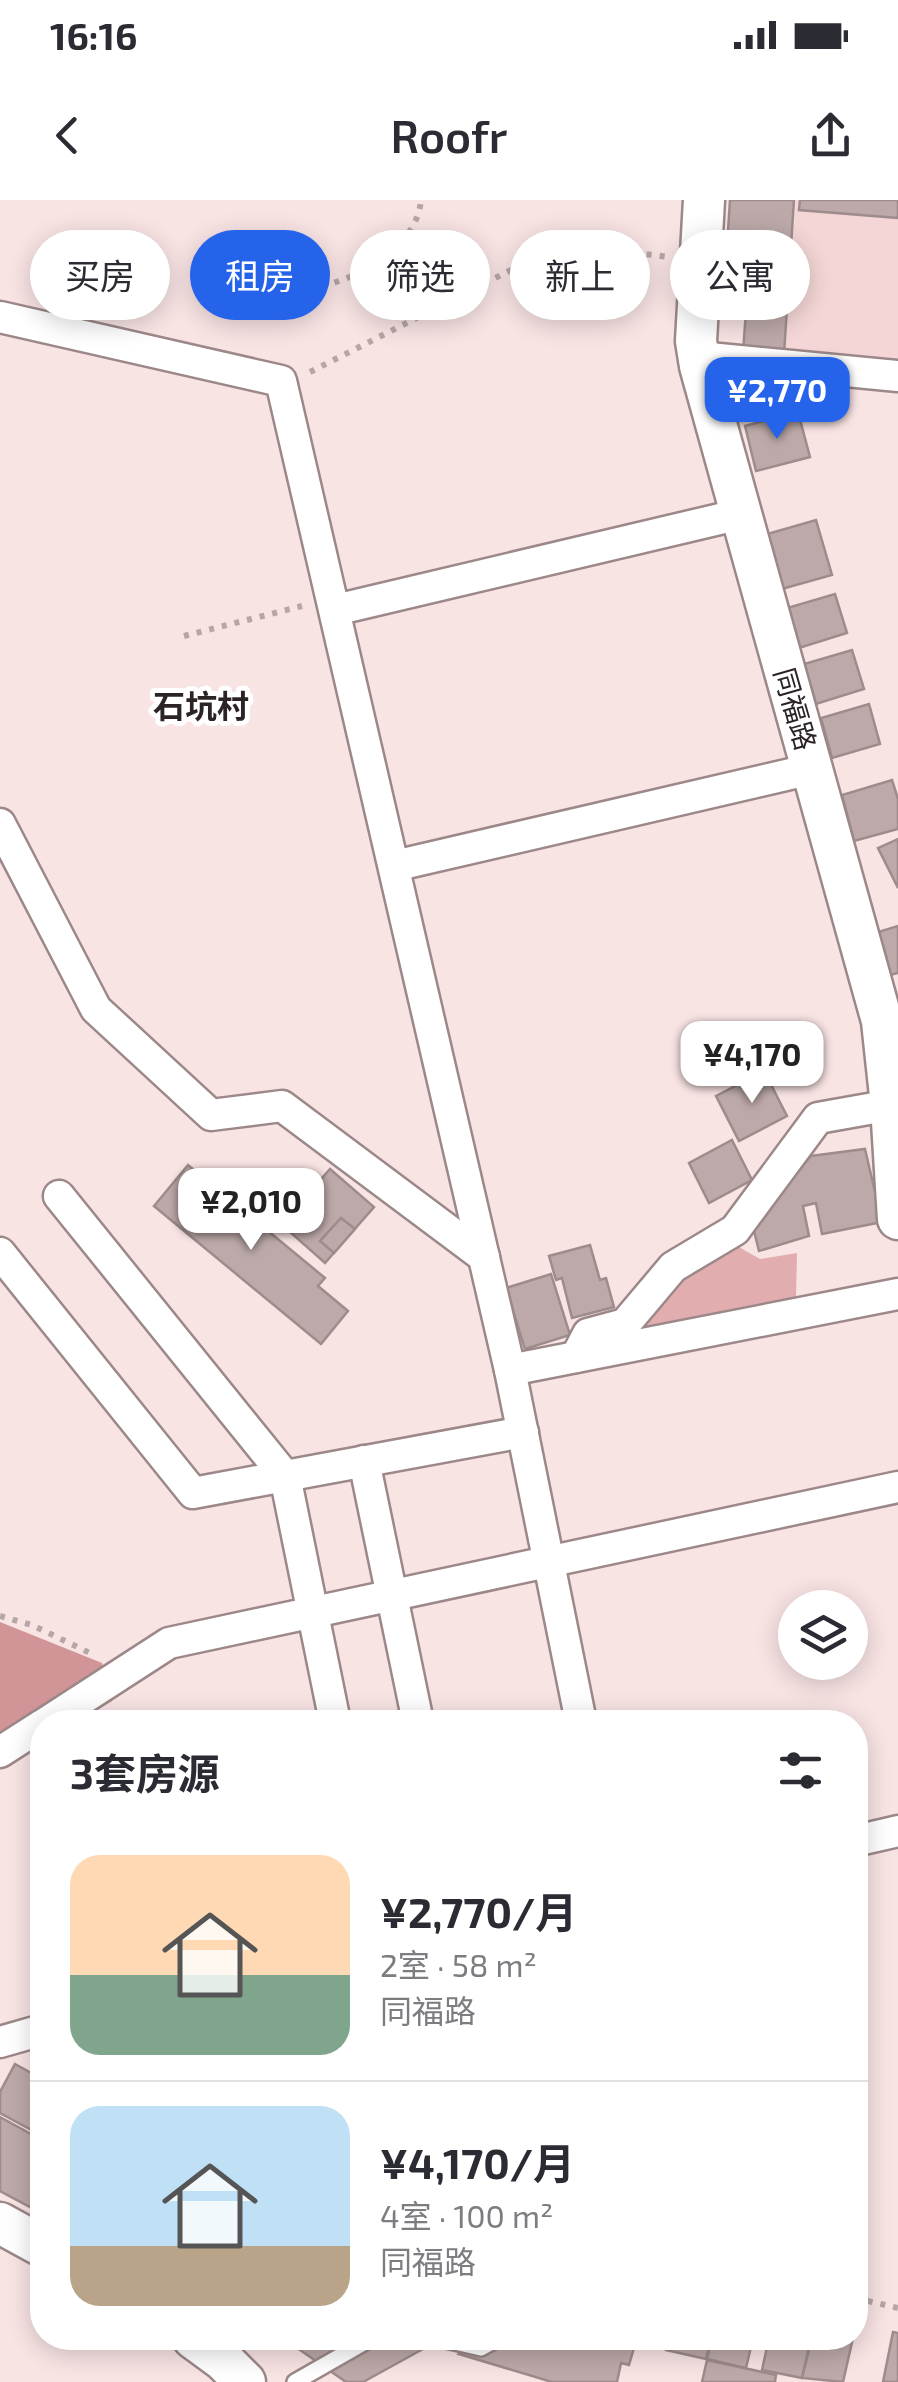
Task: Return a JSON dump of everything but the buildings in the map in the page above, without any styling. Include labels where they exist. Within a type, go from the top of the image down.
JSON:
[{"type":"street","name":"同福路","points":[[702,230],[704,200]]},
{"type":"street","points":[[0,317],[281,380],[510,1370],[579,1710]]},
{"type":"street","name":"同福路","points":[[697,320],[698,357],[882,1021],[894,1130],[898,1219]]},
{"type":"street","points":[[698,357],[898,376]]},
{"type":"street","points":[[334,604],[741,514]]},
{"type":"street","points":[[394,866],[812,769]]},
{"type":"street","points":[[0,824],[96,1010],[210,1115],[282,1106],[484,1257]]},
{"type":"street","points":[[576,1357],[588,1334],[625,1324],[674,1267],[735,1230],[818,1118],[894,1130]]},
{"type":"street","points":[[59,1196],[285,1476],[333,1710]]},
{"type":"street","points":[[0,1253],[193,1493],[523,1432]]},
{"type":"street","points":[[510,1370],[898,1294]]},
{"type":"street","points":[[364,1461],[416,1710]]},
{"type":"street","points":[[67,1710],[169,1643],[898,1487]]},
{"type":"street","points":[[0,1752],[30,1733]]},
{"type":"street","points":[[868,1838],[898,1831]]},
{"type":"street","points":[[0,2042],[30,2033]]},
{"type":"street","points":[[0,2222],[30,2239]]},
{"type":"street","points":[[210,2350],[246,2382]]},
{"type":"lane","points":[[295,2382],[351,2350]]},
{"type":"path","points":[[330,284],[344,281],[382,260],[412,227],[420,212],[420,200]]},
{"type":"path","points":[[281,380],[330,364],[519,266],[544,257],[606,250],[670,257]]},
{"type":"path","points":[[184,636],[334,604]]},
{"type":"path","points":[[0,1616],[64,1640],[126,1672]]},
{"type":"path","points":[[868,2301],[898,2308]]},
{"type":"shaded area","points":[[796,200],[898,200],[898,359],[785,350],[787,320],[810,320],[810,230],[794,230]]},
{"type":"shaded area","points":[[732,1243],[760,1259],[797,1253],[796,1299],[638,1332],[681,1274]]},
{"type":"shaded area","points":[[0,1622],[102,1663],[112,1701],[96,1710],[30,1710],[30,1735],[0,1731]]},
{"type":"district","name":"石坑村","points":[[201,707]]}]
